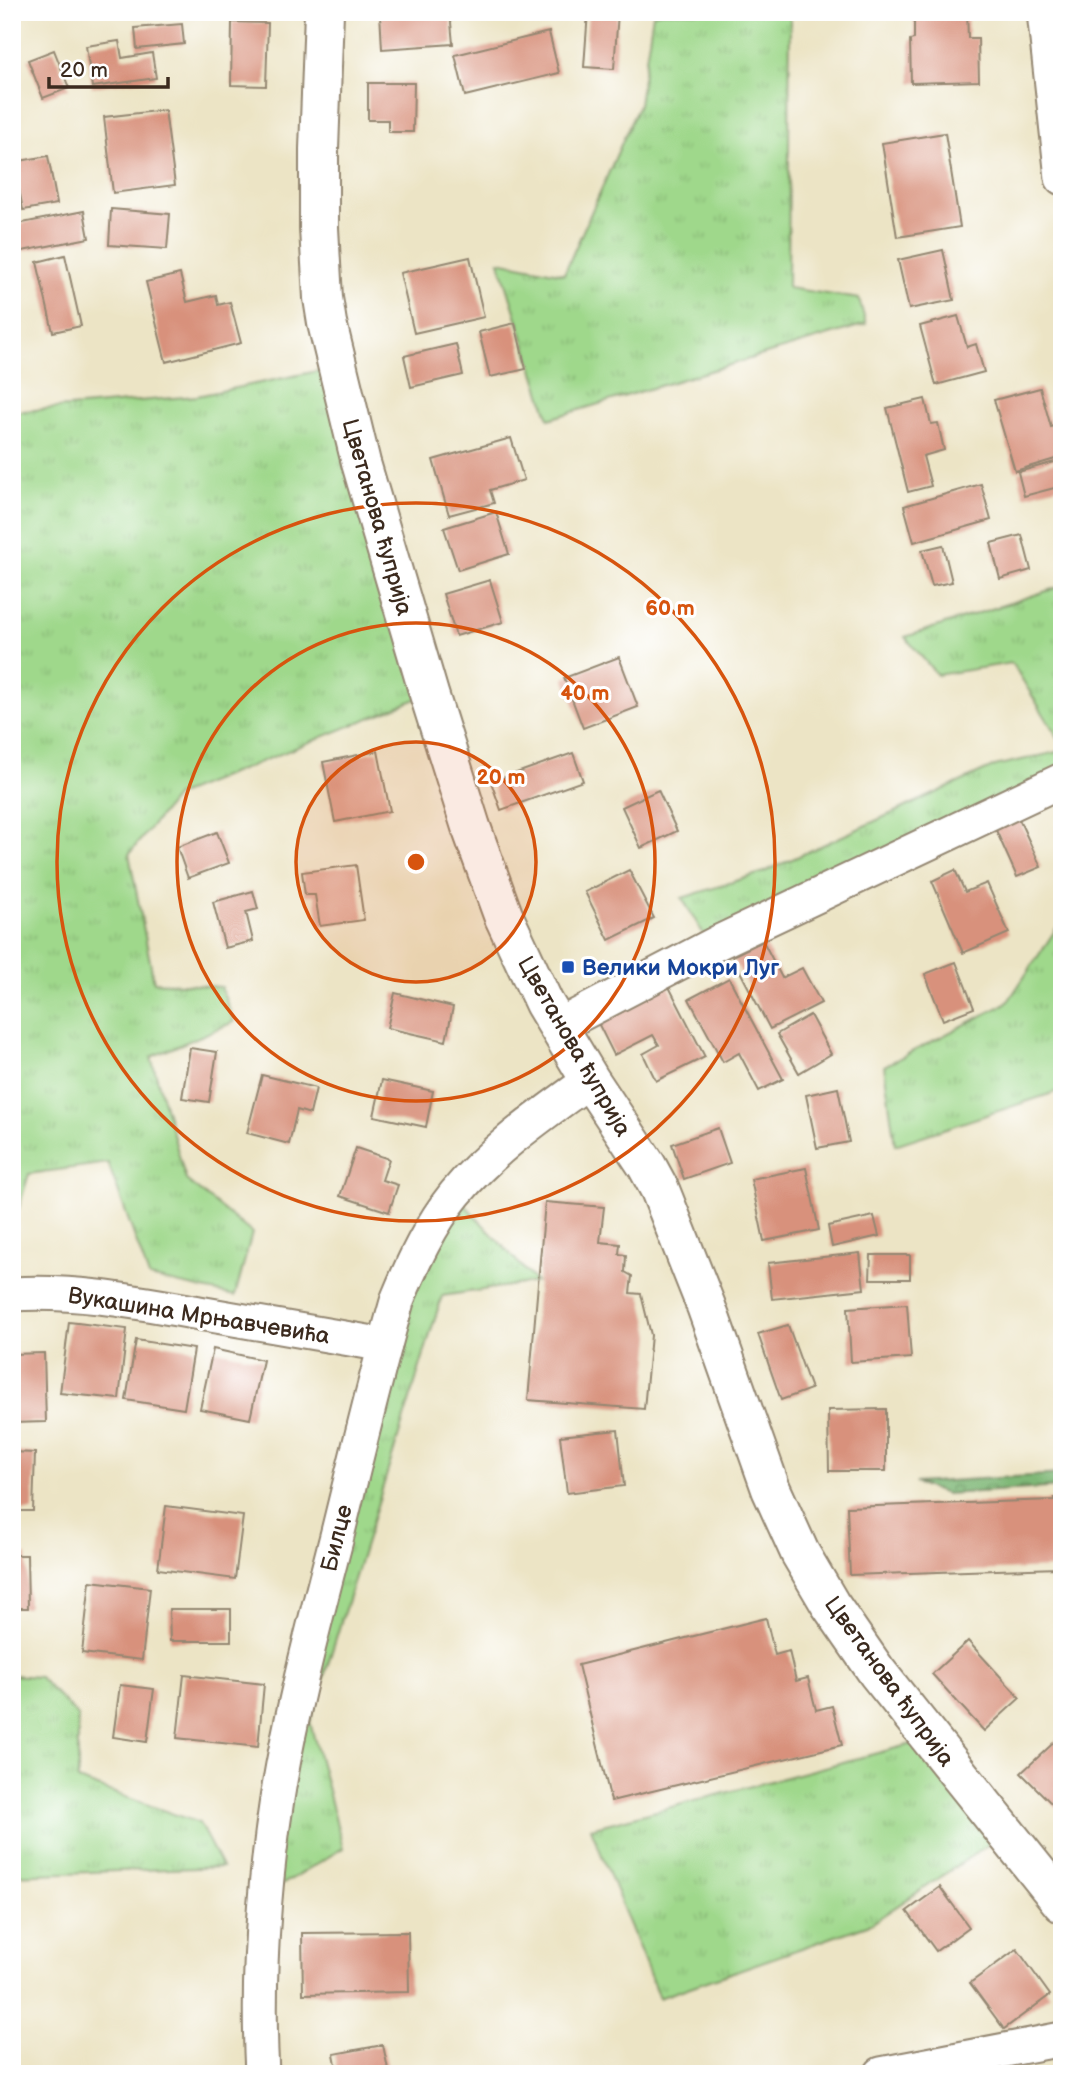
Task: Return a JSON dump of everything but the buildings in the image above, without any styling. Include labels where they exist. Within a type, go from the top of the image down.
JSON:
[{"type":"street","name":"Цветанова ћуприја","points":[[324,12],[319,149],[319,228],[323,298],[361,463],[471,827],[503,915],[538,992],[660,1191],[706,1306],[771,1489],[800,1553],[830,1604],[877,1672],[1062,1903]]},
{"type":"street","points":[[1044,12],[1062,177]]},
{"type":"street","points":[[558,1026],[719,942],[1062,780]]},
{"type":"street","name":"Билце","points":[[262,2074],[260,1970],[265,1895],[277,1797],[297,1698],[398,1298],[411,1265],[455,1194],[500,1147],[590,1080]]},
{"type":"street","name":"Вукашина Мрњавчевића","points":[[12,1294],[40,1292],[104,1297],[385,1345]]},
{"type":"street","points":[[881,2074],[1062,2039]]},
{"type":"green space","points":[[790,12],[788,288],[859,299],[866,324],[549,419],[499,261],[564,274],[639,104],[653,14]]},
{"type":"green space","points":[[337,367],[429,694],[176,796],[129,854],[154,982],[221,987],[234,1022],[151,1057],[186,1180],[252,1233],[235,1296],[149,1277],[108,1163],[29,1174],[12,1230],[12,412],[197,396]]},
{"type":"green space","points":[[1062,586],[1062,744],[1012,663],[937,675],[905,637]]},
{"type":"green space","points":[[1062,751],[1062,779],[704,935],[682,898],[764,872],[995,766]]},
{"type":"green space","points":[[1062,920],[1062,1090],[895,1145],[884,1066],[1007,1003]]},
{"type":"green space","points":[[455,1194],[536,1282],[442,1296],[310,1722],[343,1848],[265,1895],[374,1388]]},
{"type":"green space","points":[[1062,1474],[1062,1487],[946,1494],[915,1483]]},
{"type":"green space","points":[[12,1675],[39,1677],[78,1716],[78,1780],[199,1823],[222,1867],[12,1875]]},
{"type":"green space","points":[[931,1739],[1006,1833],[870,1924],[659,1998],[591,1828]]},
{"type":"place","name":"Велики Мокри Луг","points":[[568,967]]}]
